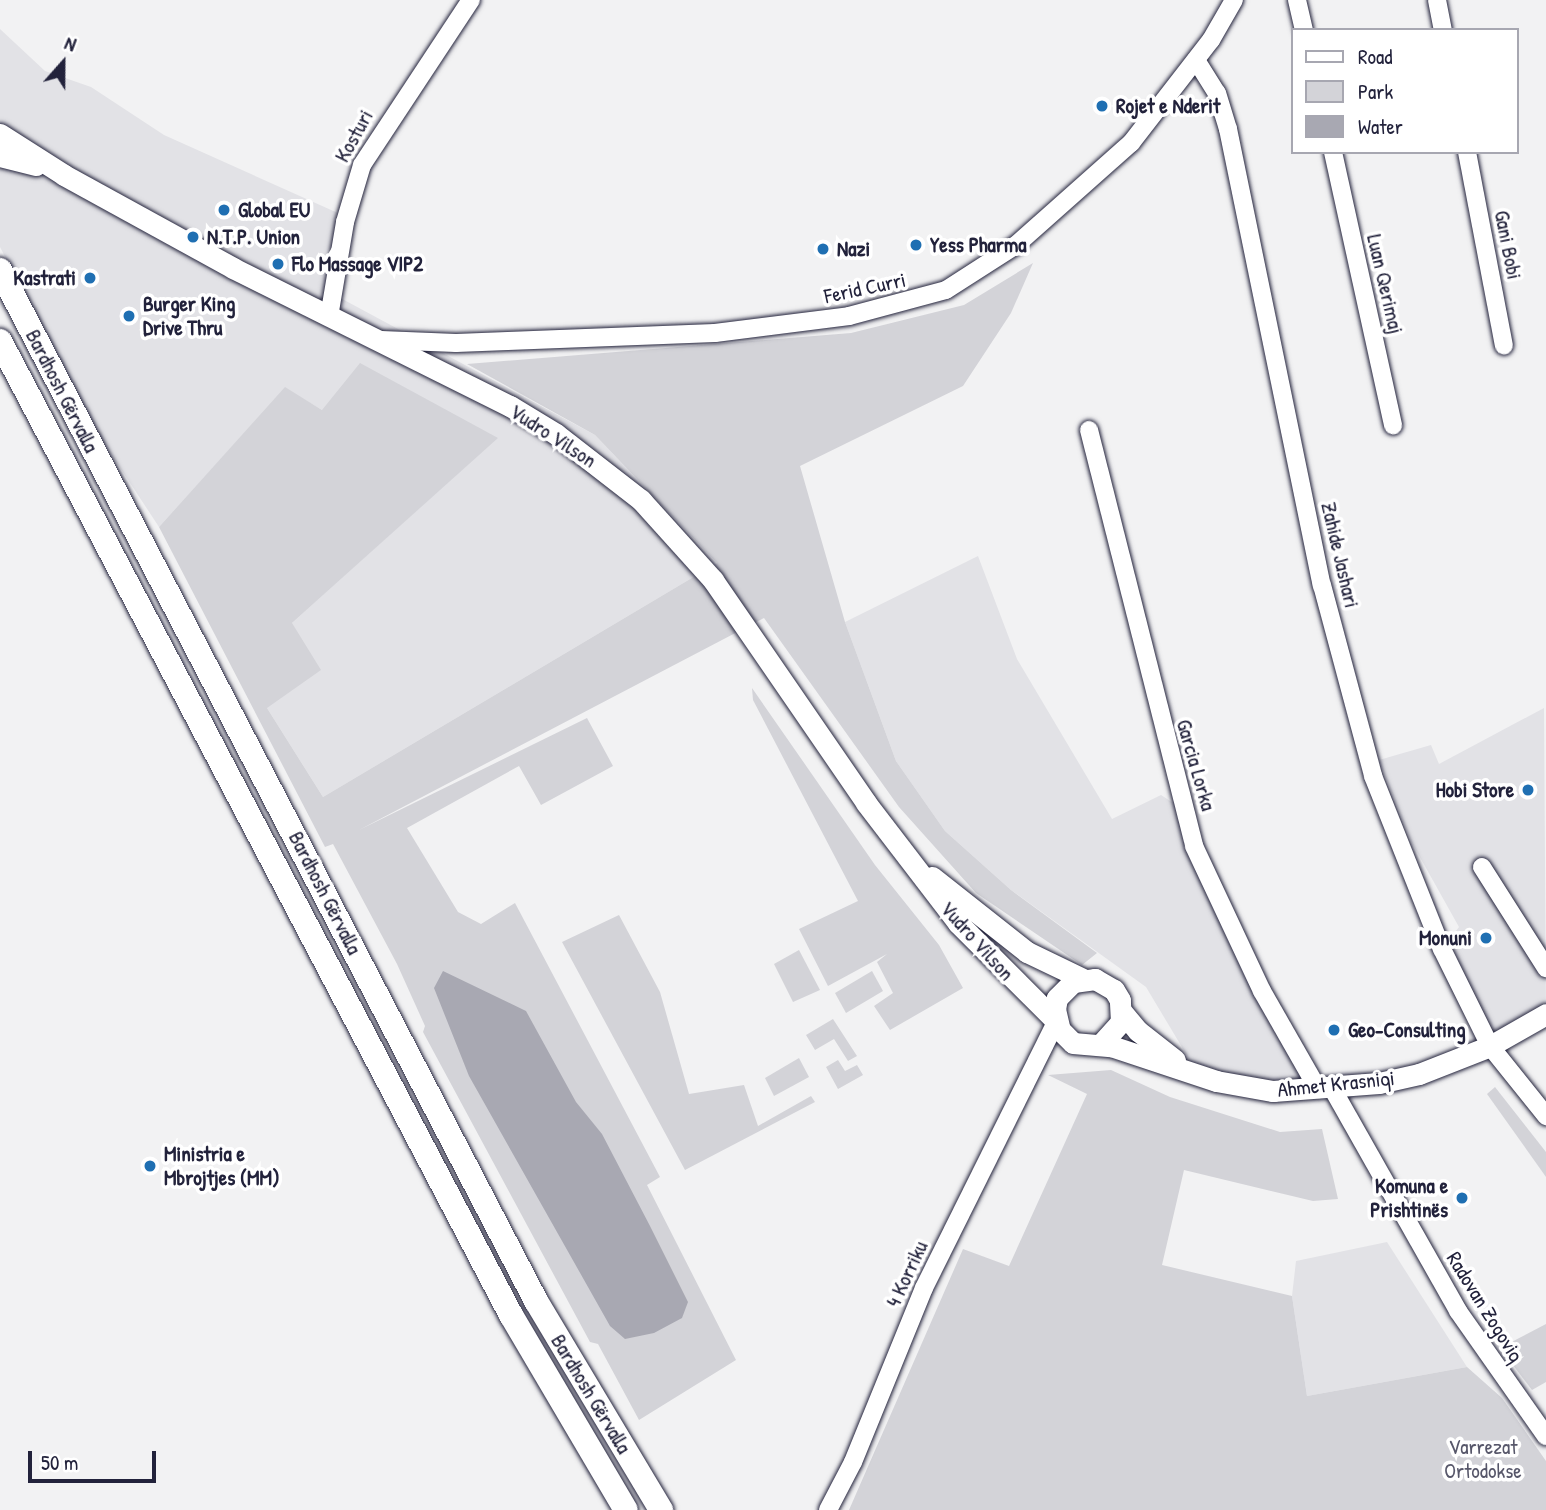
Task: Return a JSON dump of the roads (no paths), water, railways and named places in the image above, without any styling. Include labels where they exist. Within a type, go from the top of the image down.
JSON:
[{"type":"highway","name":"Bardhosh Gërvalla","points":[[0,270],[536,1301],[661,1510]]},
{"type":"highway","name":"Bardhosh Gërvalla","points":[[0,341],[511,1315],[626,1510]]},
{"type":"main road","points":[[0,134],[64,175]]},
{"type":"main road","points":[[0,156],[64,175]]},
{"type":"main road","name":"Vudro Vilson","points":[[64,175],[329,317],[453,375],[556,434],[641,500],[713,580],[906,855],[989,958],[1056,1021]]},
{"type":"main road","name":"Vudro Vilson","points":[[906,855],[1027,952],[1083,979]]},
{"type":"main road","points":[[1056,1021],[1057,999],[1064,989],[1083,979],[1094,979],[1114,990],[1122,1012],[1117,1031],[1092,1045]]},
{"type":"main road","name":"Ahmet Krasniqi","points":[[1122,1012],[1153,1045],[1198,1074]]},
{"type":"main road","name":"Ahmet Krasniqi","points":[[1056,1021],[1066,1038],[1250,1089],[1325,1088],[1419,1074],[1490,1046],[1546,1014]]},
{"type":"street","name":"Kosturi","points":[[329,317],[345,222],[362,165],[396,108],[449,41],[471,0]]},
{"type":"street","name":"Ferid Curri","points":[[380,340],[456,343],[715,333],[849,316],[920,299],[970,277],[1054,215],[1131,143],[1196,60],[1234,0]]},
{"type":"street","points":[[1297,0],[1304,28]]},
{"type":"street","points":[[1437,0],[1443,28]]},
{"type":"street","name":"Zahide Jashari","points":[[1196,60],[1217,93],[1228,129],[1322,585],[1373,776],[1442,949],[1490,1046],[1546,1116]]},
{"type":"street","name":"Luan Qerimaj","points":[[1333,154],[1393,425]]},
{"type":"street","name":"Gani Bobi","points":[[1467,154],[1504,346]]},
{"type":"street","name":"Garcia Lorka","points":[[1089,430],[1194,846],[1262,991],[1325,1088]]},
{"type":"street","points":[[1482,867],[1546,968]]},
{"type":"street","name":"4 Korriku","points":[[828,1510],[853,1462],[924,1288],[1056,1021]]},
{"type":"street","points":[[1037,1061],[1049,1052],[1092,1045]]},
{"type":"street","name":"Radovan Zogoviq","points":[[1325,1088],[1458,1311],[1546,1436]]},
{"type":"water","points":[[443,971],[526,1011],[576,1102],[602,1134],[650,1226],[688,1302],[682,1318],[654,1333],[625,1339],[610,1326],[469,1076],[434,988]]},
{"type":"place","name":"Rojet e Nderit","points":[[1102,106]]},
{"type":"place","name":"Global EU","points":[[224,210]]},
{"type":"place","name":"N.T.P. Union","points":[[193,237]]},
{"type":"place","name":"Yess Pharma","points":[[916,245]]},
{"type":"place","name":"Nazi","points":[[823,249]]},
{"type":"place","name":"Flo Massage VIP2","points":[[278,264]]},
{"type":"place","name":"Kastrati","points":[[90,278]]},
{"type":"place","name":"Burger King Drive Thru","points":[[129,316]]},
{"type":"place","name":"Hobi Store","points":[[1528,790]]},
{"type":"place","name":"Monuni","points":[[1486,938]]},
{"type":"place","name":"Geo-Consulting","points":[[1334,1030]]},
{"type":"place","name":"Ministria e Mbrojtjes (MM)","points":[[150,1166]]},
{"type":"place","name":"Komuna e Prishtinës","points":[[1462,1198]]},
{"type":"park label","name":"Varrezat Ortodokse","points":[[1483,1459]]}]
